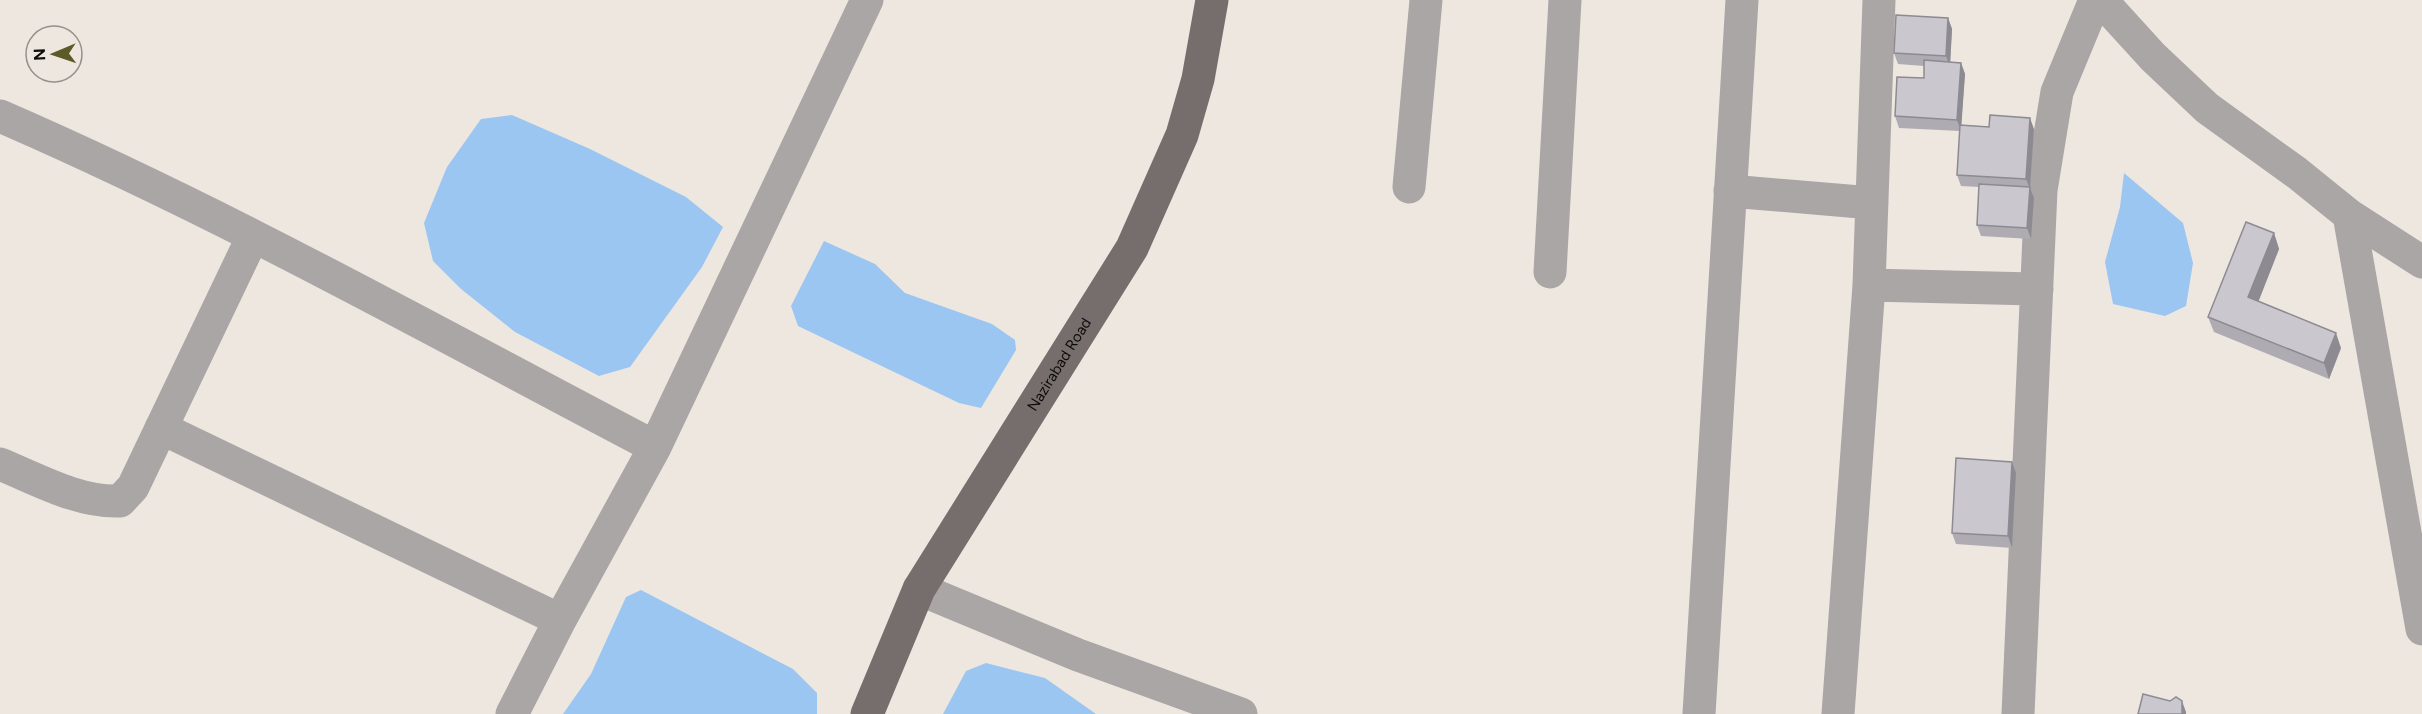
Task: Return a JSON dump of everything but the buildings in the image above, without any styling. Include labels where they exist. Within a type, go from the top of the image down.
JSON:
[{"type":"main road","name":"Nazirabad Road","points":[[867,714],[920,589],[1132,248],[1182,135],[1198,79],[1212,0]]},
{"type":"street","points":[[513,714],[560,620],[655,447],[867,0]]},
{"type":"street","points":[[1409,187],[1426,0]]},
{"type":"street","points":[[1550,272],[1565,0]]},
{"type":"street","points":[[1699,714],[1742,0]]},
{"type":"street","points":[[1838,714],[1869,285],[1879,0]]},
{"type":"street","points":[[2018,714],[2041,190],[2057,92],[2095,0]]},
{"type":"street","points":[[2101,0],[2153,57],[2207,108],[2297,173],[2349,215],[2422,262]]},
{"type":"street","points":[[0,116],[75,148],[253,236],[655,447]]},
{"type":"street","points":[[1730,191],[1872,203]]},
{"type":"street","points":[[2349,215],[2422,629]]},
{"type":"street","points":[[0,464],[76,494],[104,502],[120,501],[133,487],[253,236]]},
{"type":"street","points":[[1869,285],[2037,289]]},
{"type":"street","points":[[161,428],[560,620]]},
{"type":"street","points":[[920,589],[1078,655],[1241,714]]},
{"type":"water","points":[[512,115],[590,149],[686,197],[723,227],[702,267],[630,367],[599,376],[515,332],[461,289],[433,261],[424,223],[447,167],[481,119]]},
{"type":"water","points":[[2124,173],[2183,223],[2193,263],[2186,306],[2165,316],[2113,304],[2105,262],[2120,207]]},
{"type":"water","points":[[824,241],[875,264],[905,293],[992,324],[1015,340],[1016,350],[981,408],[959,403],[798,326],[791,306]]},
{"type":"water","points":[[641,590],[793,669],[817,693],[817,714],[563,714],[591,674],[626,597]]},
{"type":"water","points":[[986,663],[1045,678],[1096,714],[943,714],[966,671]]}]
